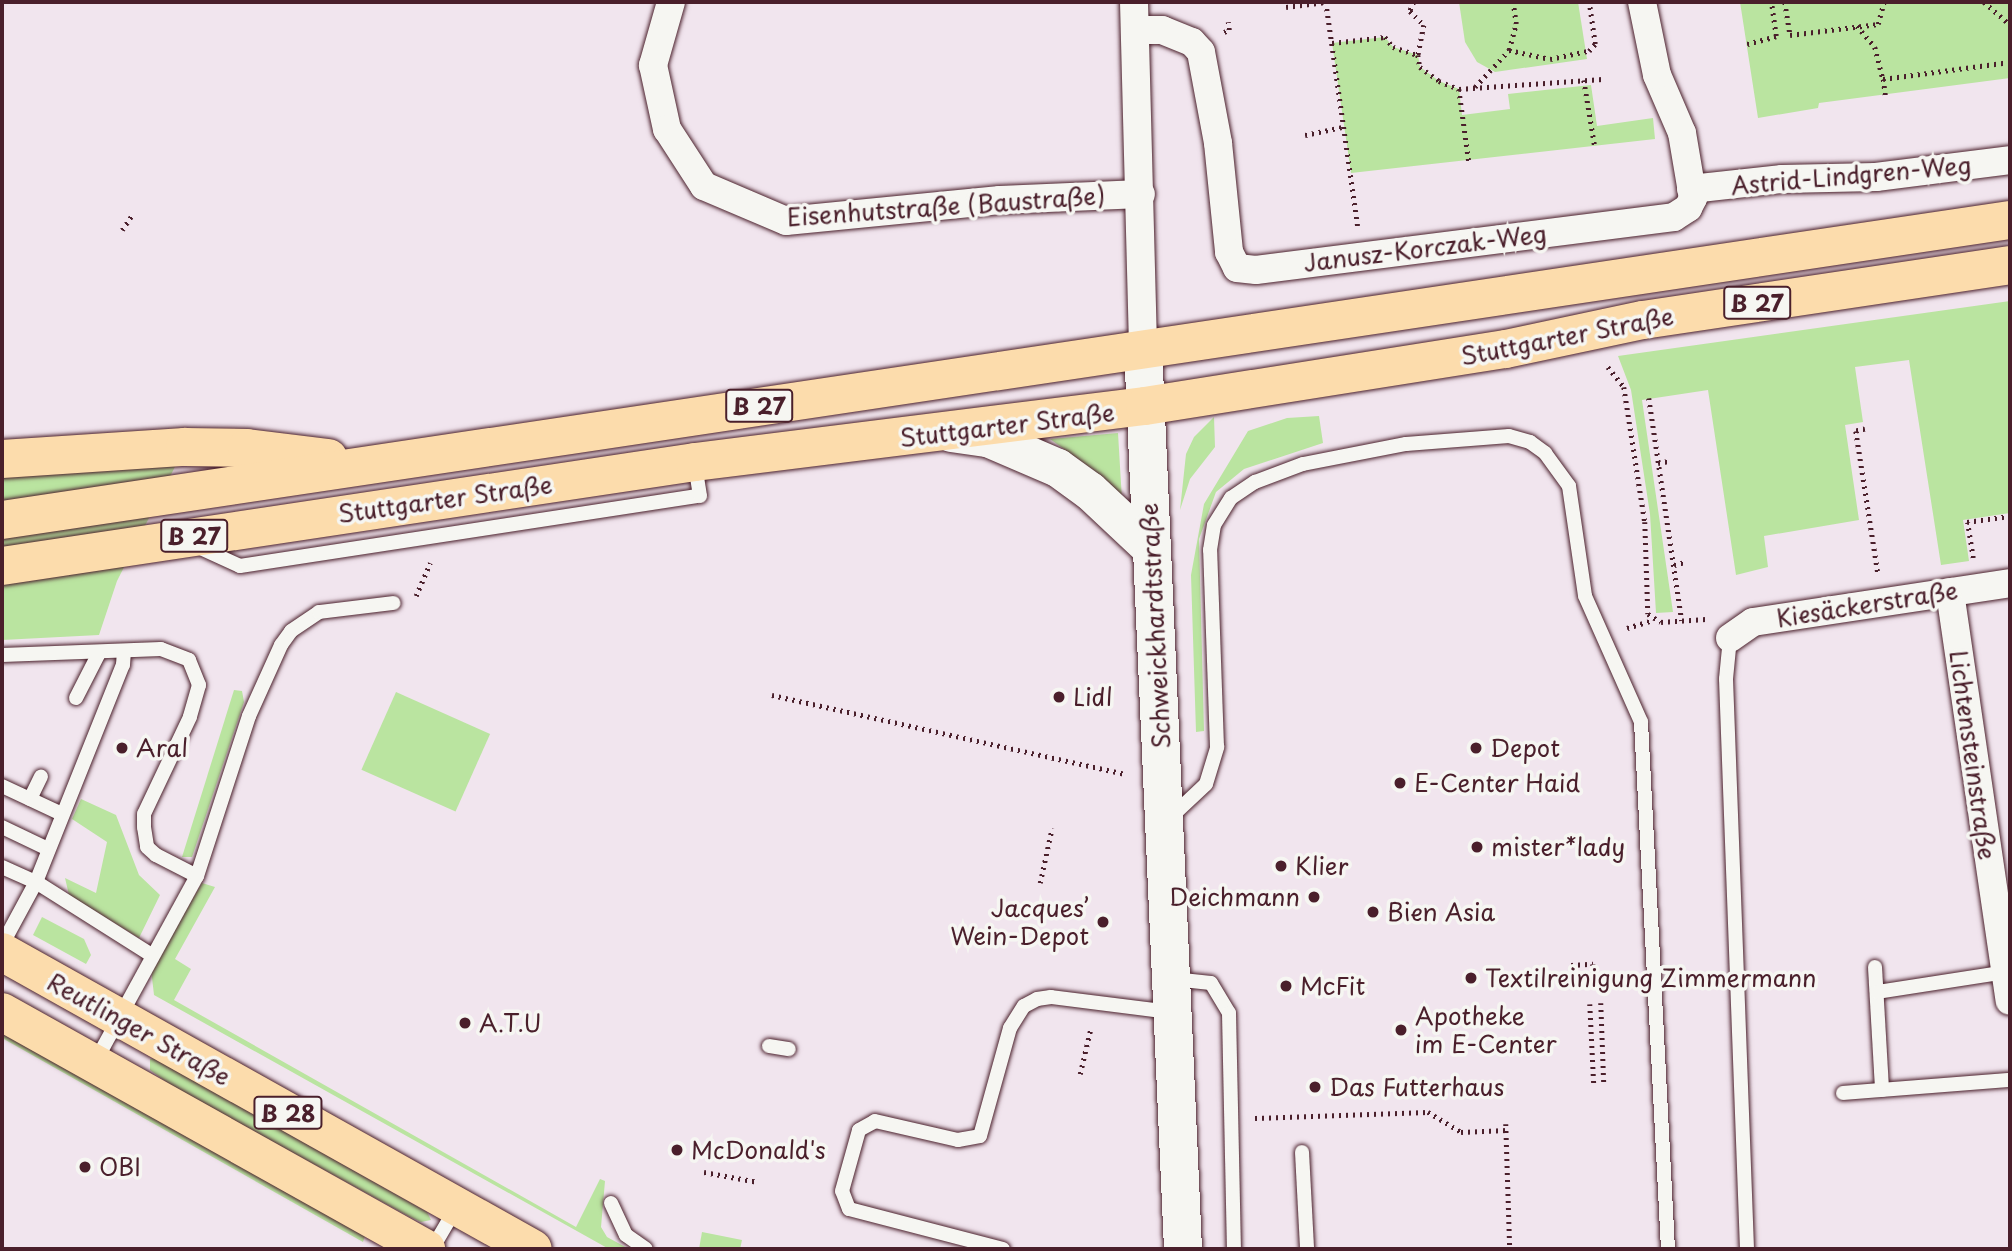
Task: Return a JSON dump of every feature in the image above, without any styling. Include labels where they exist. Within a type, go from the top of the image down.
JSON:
[{"type":"main road","name":"Stuttgarter Straße","points":[[2,520],[1143,347],[2010,220]]},
{"type":"main road","name":"Stuttgarter Straße","points":[[2,566],[695,462],[1145,407],[1506,349],[1643,320],[2010,265]]},
{"type":"main road","name":"Schweickhardtstraße","points":[[1143,347],[1174,996],[1183,1249]]},
{"type":"main road","points":[[949,433],[988,438],[1058,467],[1090,491],[1152,550]]},
{"type":"main road","points":[[2,458],[185,447],[247,448],[375,464]]},
{"type":"main road","name":"Reutlinger Straße","points":[[2,952],[533,1249]]},
{"type":"main road","name":"B 28","points":[[2,1012],[426,1249]]},
{"type":"street","name":"Eisenhutstraße (Baustraße)","points":[[671,2],[653,65],[667,129],[704,186],[786,221],[1000,200],[1141,194]]},
{"type":"street","name":"Schweickhardtstraße","points":[[1134,2],[1143,347]]},
{"type":"street","points":[[1642,2],[1657,75],[1682,133],[1691,189]]},
{"type":"street","name":"Janusz-Korczak-Weg","points":[[1136,30],[1176,35],[1201,52],[1218,143],[1229,252],[1237,268],[1256,270],[1674,217],[1688,208],[1693,198],[1691,189]]},
{"type":"street","name":"Astrid-Lindgren-Weg","points":[[1691,189],[1782,179],[1876,177],[2010,160]]},
{"type":"street","name":"Kiesäckerstraße","points":[[1730,638],[1753,622],[2010,583]]},
{"type":"street","name":"Lichtensteinstraße","points":[[1963,590],[2010,1002]]},
{"type":"lane","points":[[1164,823],[1206,785],[1217,747],[1210,550],[1219,515],[1231,498],[1255,482],[1303,464],[1383,447],[1508,436],[1531,442],[1558,466],[1574,506],[1581,576],[1594,621],[1641,722],[1657,983],[1668,1249]]},
{"type":"lane","points":[[178,538],[240,566],[429,540],[700,496],[695,462]]},
{"type":"lane","points":[[94,1063],[197,876],[249,716],[286,638],[319,612],[393,603]]},
{"type":"lane","points":[[1730,638],[1726,679],[1747,1249]]},
{"type":"lane","points":[[2,655],[98,655],[162,649],[188,660],[196,672],[198,685],[190,718],[144,814],[144,827],[148,847],[156,855],[197,876]]},
{"type":"lane","points":[[2,945],[36,882],[61,813],[123,665],[124,652]]},
{"type":"lane","points":[[76,698],[98,655]]},
{"type":"lane","points":[[30,799],[41,776]]},
{"type":"lane","points":[[2,786],[61,813]]},
{"type":"lane","points":[[2,827],[48,849]]},
{"type":"lane","points":[[2,867],[36,882],[153,956]]},
{"type":"lane","points":[[1875,967],[1882,1090]]},
{"type":"lane","points":[[1877,992],[2006,972]]},
{"type":"lane","points":[[1003,1249],[849,1209],[842,1191],[859,1130],[875,1121],[958,1140],[980,1136],[1010,1028],[1024,1006],[1037,999],[1174,996],[1211,983],[1228,1013],[1233,1119],[1234,1249]]},
{"type":"lane","points":[[769,1046],[789,1049]]},
{"type":"lane","points":[[1843,1093],[2010,1080]]},
{"type":"lane","points":[[1302,1152],[1307,1249]]},
{"type":"lane","points":[[611,1203],[626,1235],[646,1249]]},
{"type":"lane","points":[[432,1249],[457,1207]]},
{"type":"path","points":[[1286,7],[1326,2],[1363,257]]},
{"type":"path","points":[[1414,2],[1410,11],[1424,25],[1418,55],[1420,67],[1459,89],[1602,79]]},
{"type":"path","points":[[1475,87],[1509,50],[1516,23],[1513,2]]},
{"type":"path","points":[[1509,50],[1550,59],[1589,51],[1595,44],[1589,2]]},
{"type":"path","points":[[1747,44],[1776,36],[1771,2]]},
{"type":"path","points":[[1785,2],[1790,36],[1878,24],[1884,2]]},
{"type":"path","points":[[1984,2],[2010,25]]},
{"type":"path","points":[[1228,22],[1229,30]]},
{"type":"path","points":[[1857,26],[1875,47],[1885,95]]},
{"type":"path","points":[[1332,43],[1385,37],[1393,47],[1418,55]]},
{"type":"path","points":[[1883,79],[2010,62]]},
{"type":"path","points":[[1584,80],[1595,147]]},
{"type":"path","points":[[1459,89],[1469,162]]},
{"type":"path","points":[[1305,135],[1344,127]]},
{"type":"path","points":[[122,230],[132,215]]},
{"type":"path","points":[[1649,398],[1682,621]]},
{"type":"path","points":[[1865,429],[1856,431],[1883,601]]},
{"type":"path","points":[[1658,463],[1669,461]]},
{"type":"path","points":[[1963,590],[1967,522],[2010,516]]},
{"type":"path","points":[[1872,537],[1881,536]]},
{"type":"path","points":[[393,603],[413,600],[424,587],[431,569],[429,540]]},
{"type":"path","points":[[1674,565],[1685,562]]},
{"type":"path","points":[[772,695],[1080,760],[1163,782]]},
{"type":"path","points":[[1040,883],[1052,828]]},
{"type":"path","points":[[1571,965],[1594,964],[1595,990]]},
{"type":"path","points":[[1572,985],[1657,983]]},
{"type":"path","points":[[1601,1003],[1604,1086]]},
{"type":"path","points":[[1590,1004],[1594,1087]]},
{"type":"path","points":[[1080,1074],[1085,1065],[1090,1034]]},
{"type":"path","points":[[1316,1109],[1316,1116]]},
{"type":"path","points":[[1233,1119],[1428,1112],[1461,1132],[1506,1127],[1510,1249]]},
{"type":"path","points":[[704,1172],[758,1182]]},
{"type":"green space","points":[[1459,2],[1578,2],[1587,59],[1495,72],[1477,62],[1465,42]]},
{"type":"green space","points":[[1740,2],[2010,2],[2010,78],[1819,103],[1818,108],[1758,118]]},
{"type":"green space","points":[[1385,37],[1393,47],[1418,55],[1420,67],[1439,81],[1459,89],[1462,115],[1510,109],[1508,94],[1591,85],[1597,126],[1653,118],[1655,139],[1351,173],[1332,43]]},
{"type":"green space","points":[[2010,301],[2010,513],[1963,520],[1969,561],[1941,565],[1909,360],[1855,367],[1863,422],[1845,425],[1859,520],[1764,536],[1768,567],[1736,575],[1708,390],[1642,400],[1673,612],[1656,613],[1650,514],[1631,390],[1618,356]]},
{"type":"green space","points":[[1319,416],[1323,443],[1244,469],[1216,492],[1199,539],[1204,731],[1196,732],[1191,575],[1204,504],[1248,431],[1287,418]]},
{"type":"green space","points":[[1214,417],[1215,447],[1190,479],[1180,510],[1186,454],[1194,437]]},
{"type":"green space","points":[[1118,433],[1122,500],[1103,477],[1050,439]]},
{"type":"green space","points":[[185,447],[117,581],[99,635],[2,640],[2,459]]},
{"type":"green space","points":[[234,690],[242,691],[244,702],[192,857],[182,857]]},
{"type":"green space","points":[[396,692],[490,734],[456,812],[361,770]]},
{"type":"green space","points":[[81,799],[116,815],[139,875],[160,895],[139,938],[69,895],[65,878],[96,893],[107,842],[72,819]]},
{"type":"green space","points":[[202,883],[215,887],[175,959],[191,969],[174,1000],[576,1227],[600,1179],[605,1181],[601,1227],[607,1237],[629,1249],[609,1249],[154,995],[151,969]]},
{"type":"green space","points":[[42,917],[84,939],[91,955],[86,964],[33,935]]},
{"type":"green space","points":[[2,1033],[365,1236],[363,1242],[2,1038]]},
{"type":"green space","points":[[155,1058],[427,1212],[431,1220],[421,1222],[410,1217],[172,1086],[150,1070],[150,1059]]},
{"type":"green space","points":[[702,1232],[742,1240],[740,1249],[699,1249]]},
{"type":"place","name":"Lidl","points":[[1059,697]]},
{"type":"place","name":"Aral","points":[[122,748]]},
{"type":"place","name":"Depot","points":[[1476,748]]},
{"type":"place","name":"E-Center Haid","points":[[1400,783]]},
{"type":"place","name":"mister*lady","points":[[1477,847]]},
{"type":"place","name":"Klier","points":[[1281,866]]},
{"type":"place","name":"Deichmann","points":[[1314,897]]},
{"type":"place","name":"Bien Asia","points":[[1373,912]]},
{"type":"place","name":"Jacques’ Wein-Depot","points":[[1103,922]]},
{"type":"place","name":"Textilreinigung Zimmermann","points":[[1471,978]]},
{"type":"place","name":"McFit","points":[[1286,986]]},
{"type":"place","name":"A.T.U","points":[[465,1023]]},
{"type":"place","name":"Apotheke im E-Center","points":[[1401,1030]]},
{"type":"place","name":"Das Futterhaus","points":[[1315,1087]]},
{"type":"place","name":"McDonald's","points":[[677,1150]]},
{"type":"place","name":"OBI","points":[[85,1167]]}]
